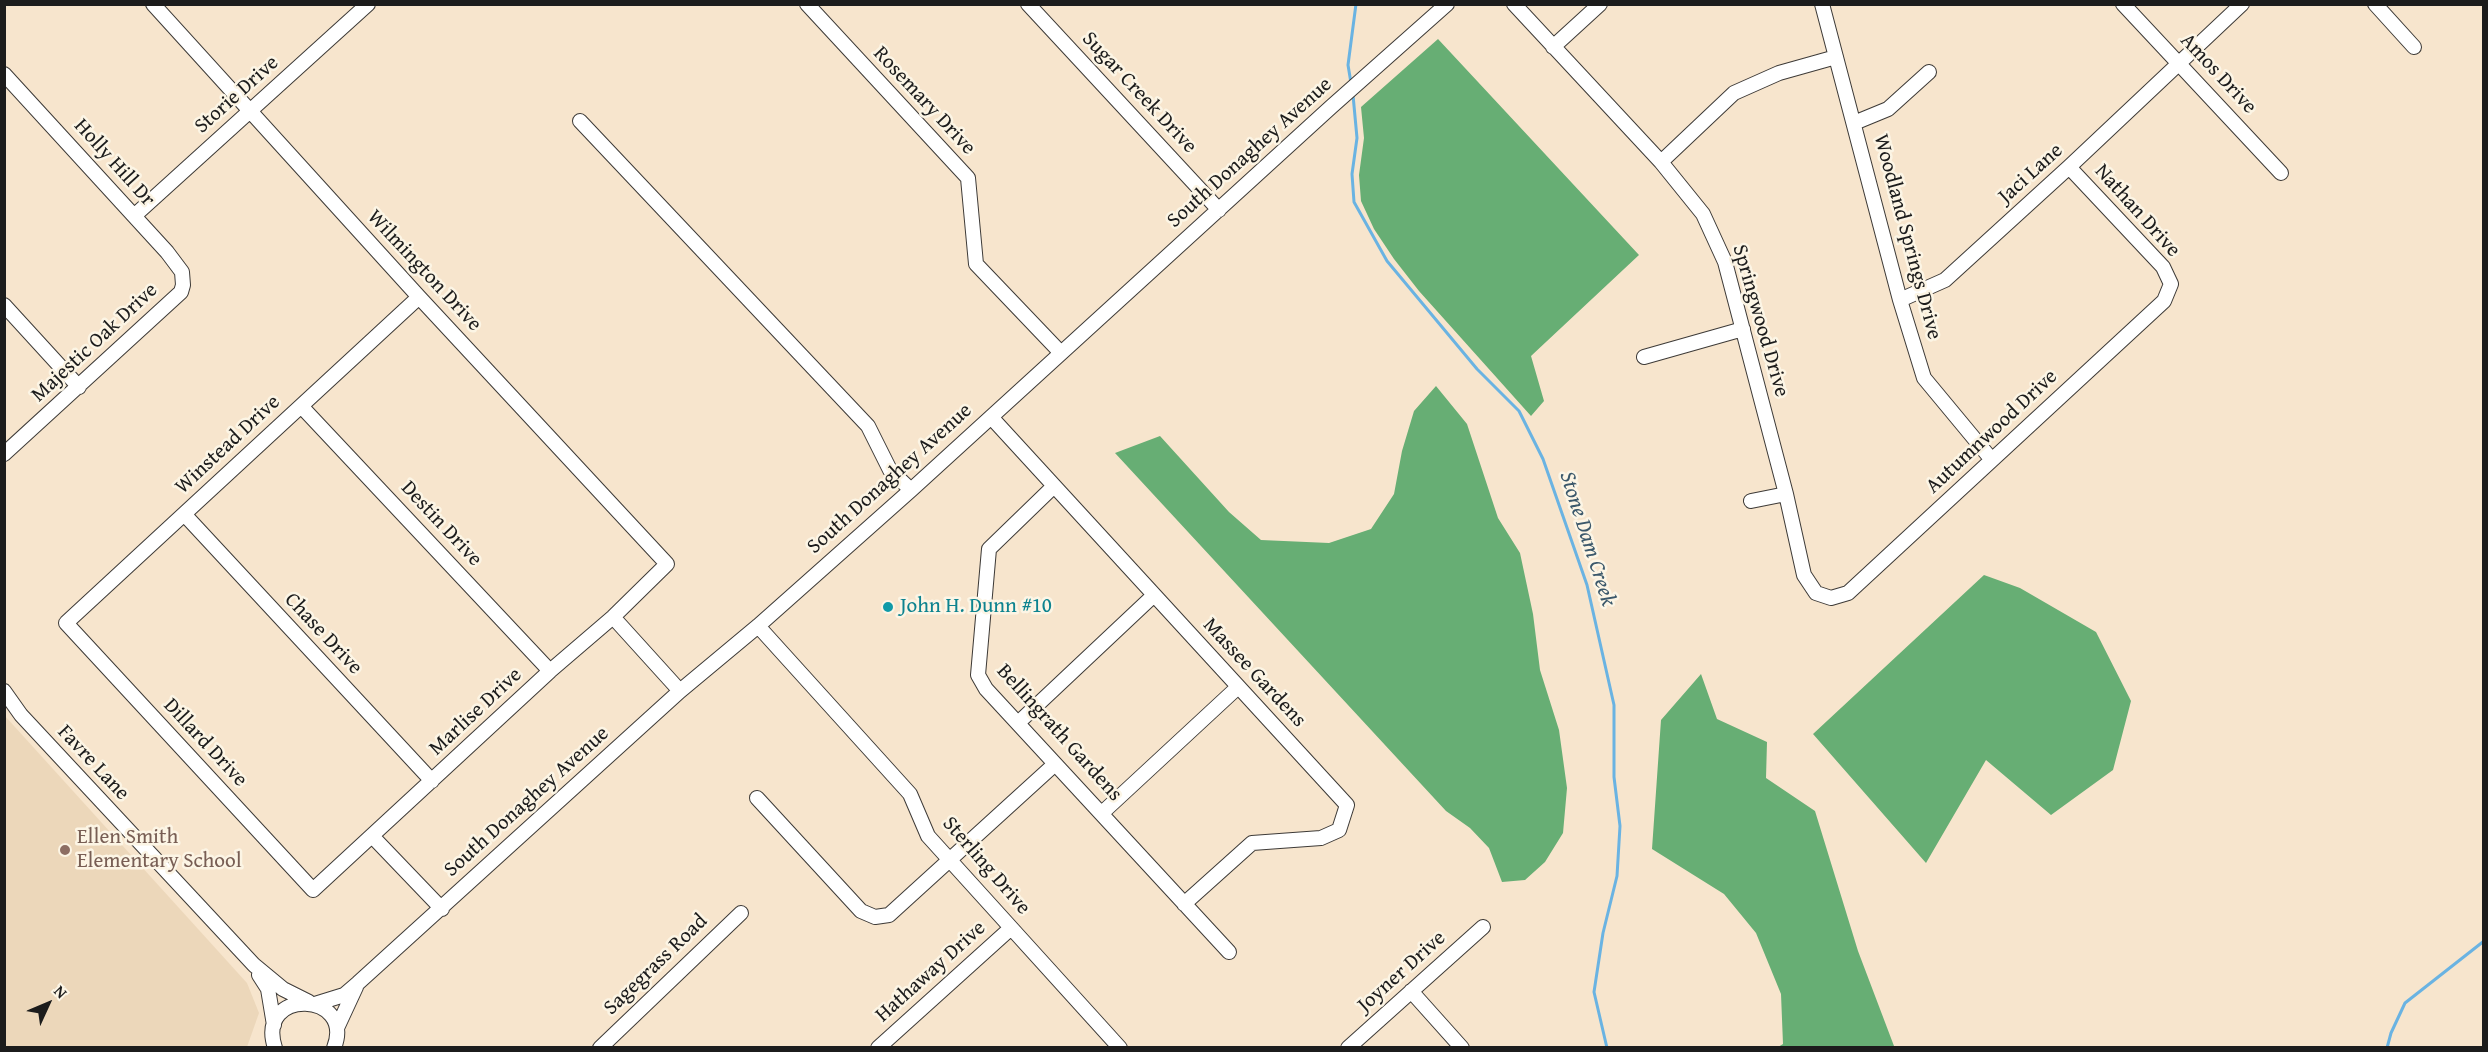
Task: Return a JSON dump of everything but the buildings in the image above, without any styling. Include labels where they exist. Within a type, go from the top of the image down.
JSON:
[{"type":"street","name":"Wilmington Drive","points":[[153,4],[419,297],[667,564]]},
{"type":"street","name":"Storie Drive","points":[[134,216],[368,4]]},
{"type":"street","name":"Rosemary Drive","points":[[807,4],[968,178],[976,264],[1061,352]]},
{"type":"street","name":"Sugar Creek Drive","points":[[1028,4],[1219,210]]},
{"type":"street","name":"South Donaghey Avenue","points":[[272,1039],[284,1010],[300,1002],[312,1003],[344,995],[358,983],[680,691],[758,626],[912,490],[1061,352],[1447,4]]},
{"type":"street","name":"Springwood Drive","points":[[1514,4],[1661,162],[1703,214],[1725,262],[1786,494],[1804,575],[1816,592],[1831,597]]},
{"type":"street","points":[[1553,47],[1600,4]]},
{"type":"street","name":"Woodland Springs Drive","points":[[1822,4],[1900,300],[1924,378],[1992,460]]},
{"type":"street","name":"Amos Drive","points":[[2123,4],[2281,173]]},
{"type":"street","name":"Jaci Lane","points":[[1900,300],[1945,280],[2242,4]]},
{"type":"street","points":[[2375,4],[2414,48]]},
{"type":"street","points":[[1661,162],[1734,93],[1779,73],[1836,57]]},
{"type":"street","points":[[1854,123],[1888,109],[1929,72]]},
{"type":"street","name":"Holly Hill Dr","points":[[4,74],[182,272],[183,285]]},
{"type":"street","points":[[580,121],[868,426],[890,470],[912,490]]},
{"type":"street","name":"Nathan Drive","points":[[2069,167],[2163,267],[2171,284]]},
{"type":"street","name":"Autumnwood Drive","points":[[1831,597],[1848,592],[1992,460],[2164,301],[2171,284]]},
{"type":"street","name":"Majestic Oak Drive","points":[[4,454],[150,323],[181,292],[183,285]]},
{"type":"street","name":"Winstead Drive","points":[[66,623],[419,297]]},
{"type":"street","points":[[4,306],[79,387]]},
{"type":"street","points":[[1644,357],[1743,329]]},
{"type":"street","name":"Destin Drive","points":[[301,406],[550,671]]},
{"type":"street","name":"Massee Gardens","points":[[991,417],[1347,805],[1339,831],[1321,838],[1252,843],[1184,904]]},
{"type":"street","name":"Bellingrath Gardens","points":[[1053,487],[989,549],[978,675],[986,689],[1229,952]]},
{"type":"street","points":[[1751,501],[1786,494]]},
{"type":"street","name":"Chase Drive","points":[[184,514],[432,781]]},
{"type":"street","name":"Marlise Drive","points":[[313,890],[667,564]]},
{"type":"street","points":[[1018,723],[1154,596]]},
{"type":"street","points":[[612,617],[680,691]]},
{"type":"street","name":"Dillard Drive","points":[[66,623],[313,890]]},
{"type":"street","name":"Sterling Drive","points":[[758,626],[910,794],[928,836],[1115,1046]]},
{"type":"street","points":[[1102,813],[1238,687]]},
{"type":"street","name":"Favre Lane","points":[[4,691],[21,715],[254,965],[283,990],[325,1009],[333,1018],[337,1030]]},
{"type":"street","points":[[758,798],[861,911],[875,917],[889,915],[1055,764]]},
{"type":"street","points":[[372,836],[442,909]]},
{"type":"street","name":"Sagegrass Road","points":[[600,1047],[741,913]]},
{"type":"street","name":"Joyner Drive","points":[[1348,1047],[1483,927]]},
{"type":"street","name":"Hathaway Drive","points":[[878,1047],[1011,928]]},
{"type":"street","name":"Favre Lane","points":[[254,965],[268,989],[272,1039]]},
{"type":"street","name":"South Donaghey Avenue","points":[[334,1047],[337,1030],[358,983]]},
{"type":"street","points":[[1411,992],[1462,1047]]},
{"type":"street","points":[[337,1030],[342,1047]]},
{"type":"shaded area","name":"Ellen Smith Elementary School","points":[[5,716],[247,983],[259,1013],[247,1047],[5,1047]]},
{"type":"green space","points":[[1438,39],[1639,255],[1531,356],[1544,401],[1531,416],[1419,291],[1374,229],[1361,201],[1359,175],[1364,138],[1361,107]]},
{"type":"green space","points":[[1436,386],[1467,424],[1498,518],[1520,553],[1533,614],[1540,670],[1559,730],[1567,788],[1563,833],[1545,862],[1525,880],[1502,882],[1489,848],[1470,828],[1446,811],[1115,453],[1160,436],[1229,512],[1261,540],[1329,543],[1371,529],[1394,494],[1402,451],[1414,411]]},
{"type":"green space","points":[[1984,575],[2020,588],[2096,632],[2131,701],[2113,770],[2051,815],[1986,760],[1926,863],[1813,734]]},
{"type":"green space","points":[[1701,674],[1717,719],[1767,742],[1766,778],[1815,811],[1858,951],[1894,1046],[1778,1047],[1783,1044],[1781,994],[1756,933],[1724,894],[1652,849],[1661,720]]},
{"type":"waterway","name":"Stone Dam Creek","points":[[1351,83],[1348,65],[1356,4]]},
{"type":"waterway","name":"Stone Dam Creek","points":[[1353,95],[1357,138],[1352,174],[1354,202],[1387,261],[1477,369],[1519,411],[1543,459],[1587,585],[1614,705],[1614,777],[1620,826],[1617,876],[1603,933],[1594,992],[1607,1048]]},
{"type":"waterway","points":[[2387,1048],[2391,1033],[2405,1003],[2484,941]]},
{"type":"place","name":"John H. Dunn #10","points":[[888,607]]},
{"type":"place","name":"Ellen Smith Elementary School","points":[[65,850]]}]
